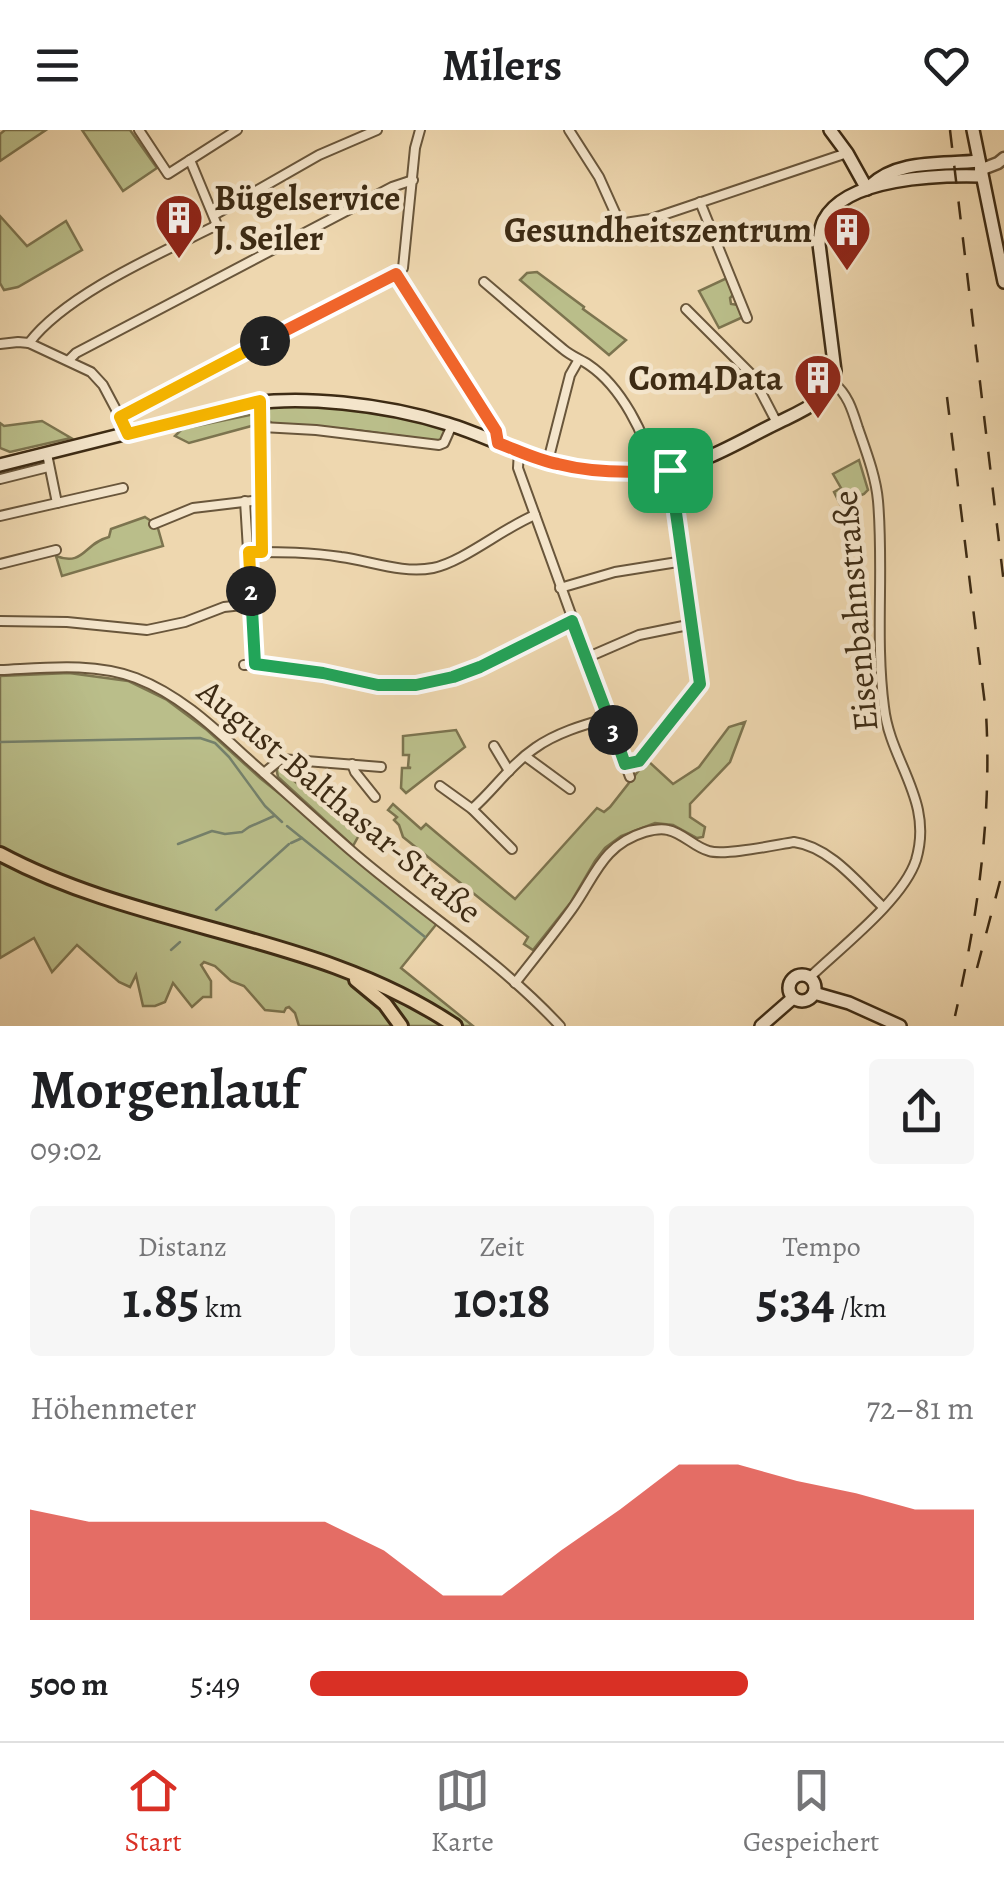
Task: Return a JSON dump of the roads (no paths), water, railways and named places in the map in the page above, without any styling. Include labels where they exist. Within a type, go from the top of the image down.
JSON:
[{"type":"highway","points":[[0,854],[64,884],[117,902],[319,960],[388,988],[455,1026]]},
{"type":"highway","points":[[319,960],[374,993],[401,1026]]},
{"type":"main road","points":[[830,130],[867,189]]},
{"type":"main road","points":[[973,130],[1004,282]]},
{"type":"main road","points":[[0,465],[48,460],[128,434],[260,401],[301,400],[390,410],[452,425],[548,462],[576,468],[670,470],[716,454],[816,402],[833,382],[819,244],[821,225],[831,210],[867,189],[897,180],[980,169]]},
{"type":"main road","points":[[801,976],[809,978],[814,993],[805,1001],[793,998],[791,981],[801,976]]},
{"type":"main road","points":[[814,993],[849,1003],[894,1024]]},
{"type":"main road","points":[[761,1026],[793,998]]},
{"type":"street","points":[[139,130],[168,174],[237,130]]},
{"type":"street","points":[[214,214],[319,155],[377,130]]},
{"type":"street","points":[[120,417],[403,268],[420,130]]},
{"type":"street","points":[[568,130],[599,177],[617,217],[625,223],[651,218],[847,153]]},
{"type":"street","points":[[980,169],[1004,158]]},
{"type":"street","points":[[29,343],[60,312],[152,257],[216,225],[190,160]]},
{"type":"street","points":[[69,360],[392,186],[413,180]]},
{"type":"street","points":[[700,202],[748,318]]},
{"type":"street","points":[[396,274],[496,431],[498,443]]},
{"type":"street","points":[[484,282],[578,360],[593,368],[622,400],[640,430],[652,471]]},
{"type":"street","points":[[686,309],[752,375],[777,422]]},
{"type":"street","points":[[0,344],[29,343],[84,368],[97,378],[128,434]]},
{"type":"street","points":[[548,462],[570,375],[578,360]]},
{"type":"street","name":"Eisenbahnstraße","points":[[809,978],[902,886],[920,841],[914,788],[893,744],[884,711],[878,498],[852,410],[843,391],[833,382]]},
{"type":"street","points":[[260,401],[262,552]]},
{"type":"street","points":[[262,427],[439,445],[444,443],[452,425]]},
{"type":"street","points":[[519,450],[518,468],[630,777]]},
{"type":"street","points":[[0,479],[48,460],[57,503]]},
{"type":"street","points":[[625,764],[639,761],[698,688],[700,676],[670,470]]},
{"type":"street","points":[[0,516],[123,488]]},
{"type":"street","points":[[154,524],[193,508],[261,500]]},
{"type":"street","points":[[246,501],[252,604],[250,664],[378,685],[416,685],[480,667],[572,621]]},
{"type":"street","points":[[249,552],[320,554],[390,566],[432,568],[448,564],[535,515]]},
{"type":"street","points":[[0,564],[56,550]]},
{"type":"street","points":[[560,588],[615,572],[684,561]]},
{"type":"street","points":[[0,621],[67,622],[147,630],[185,622],[224,607],[252,604]]},
{"type":"street","points":[[586,658],[639,635],[693,624]]},
{"type":"street","name":"August-Balthasar-Straße","points":[[0,670],[104,670],[135,678],[174,697],[215,728],[357,856],[515,983],[560,1026]]},
{"type":"street","points":[[472,809],[508,771],[550,738],[608,718]]},
{"type":"street","points":[[494,746],[508,771]]},
{"type":"street","points":[[525,756],[570,790]]},
{"type":"street","points":[[264,773],[281,759],[381,768]]},
{"type":"street","points":[[352,764],[375,797]]},
{"type":"street","points":[[440,786],[472,809],[512,849]]},
{"type":"street","points":[[515,983],[574,906],[603,858],[628,838],[649,831],[673,831],[716,852],[805,844],[834,862],[884,907]]},
{"type":"waterway","points":[[0,742],[200,738],[215,743],[229,757],[265,806],[282,822]]},
{"type":"waterway","points":[[178,844],[212,831],[242,832],[274,816]]},
{"type":"waterway","points":[[287,826],[425,937]]},
{"type":"waterway","points":[[291,843],[302,838]]},
{"type":"waterway","points":[[216,910],[289,844]]},
{"type":"waterway","points":[[171,950],[180,942]]},
{"type":"railway","points":[[950,130],[1004,584]]},
{"type":"railway","points":[[947,397],[986,713],[987,751],[981,865],[955,1016]]},
{"type":"railway","points":[[977,968],[1004,866]]},
{"type":"place","name":"Bügelservice J. Seiler","points":[[179,260]]},
{"type":"place","name":"Gesundheitszentrum","points":[[847,272]]},
{"type":"place","name":"Com4Data","points":[[818,420]]}]
